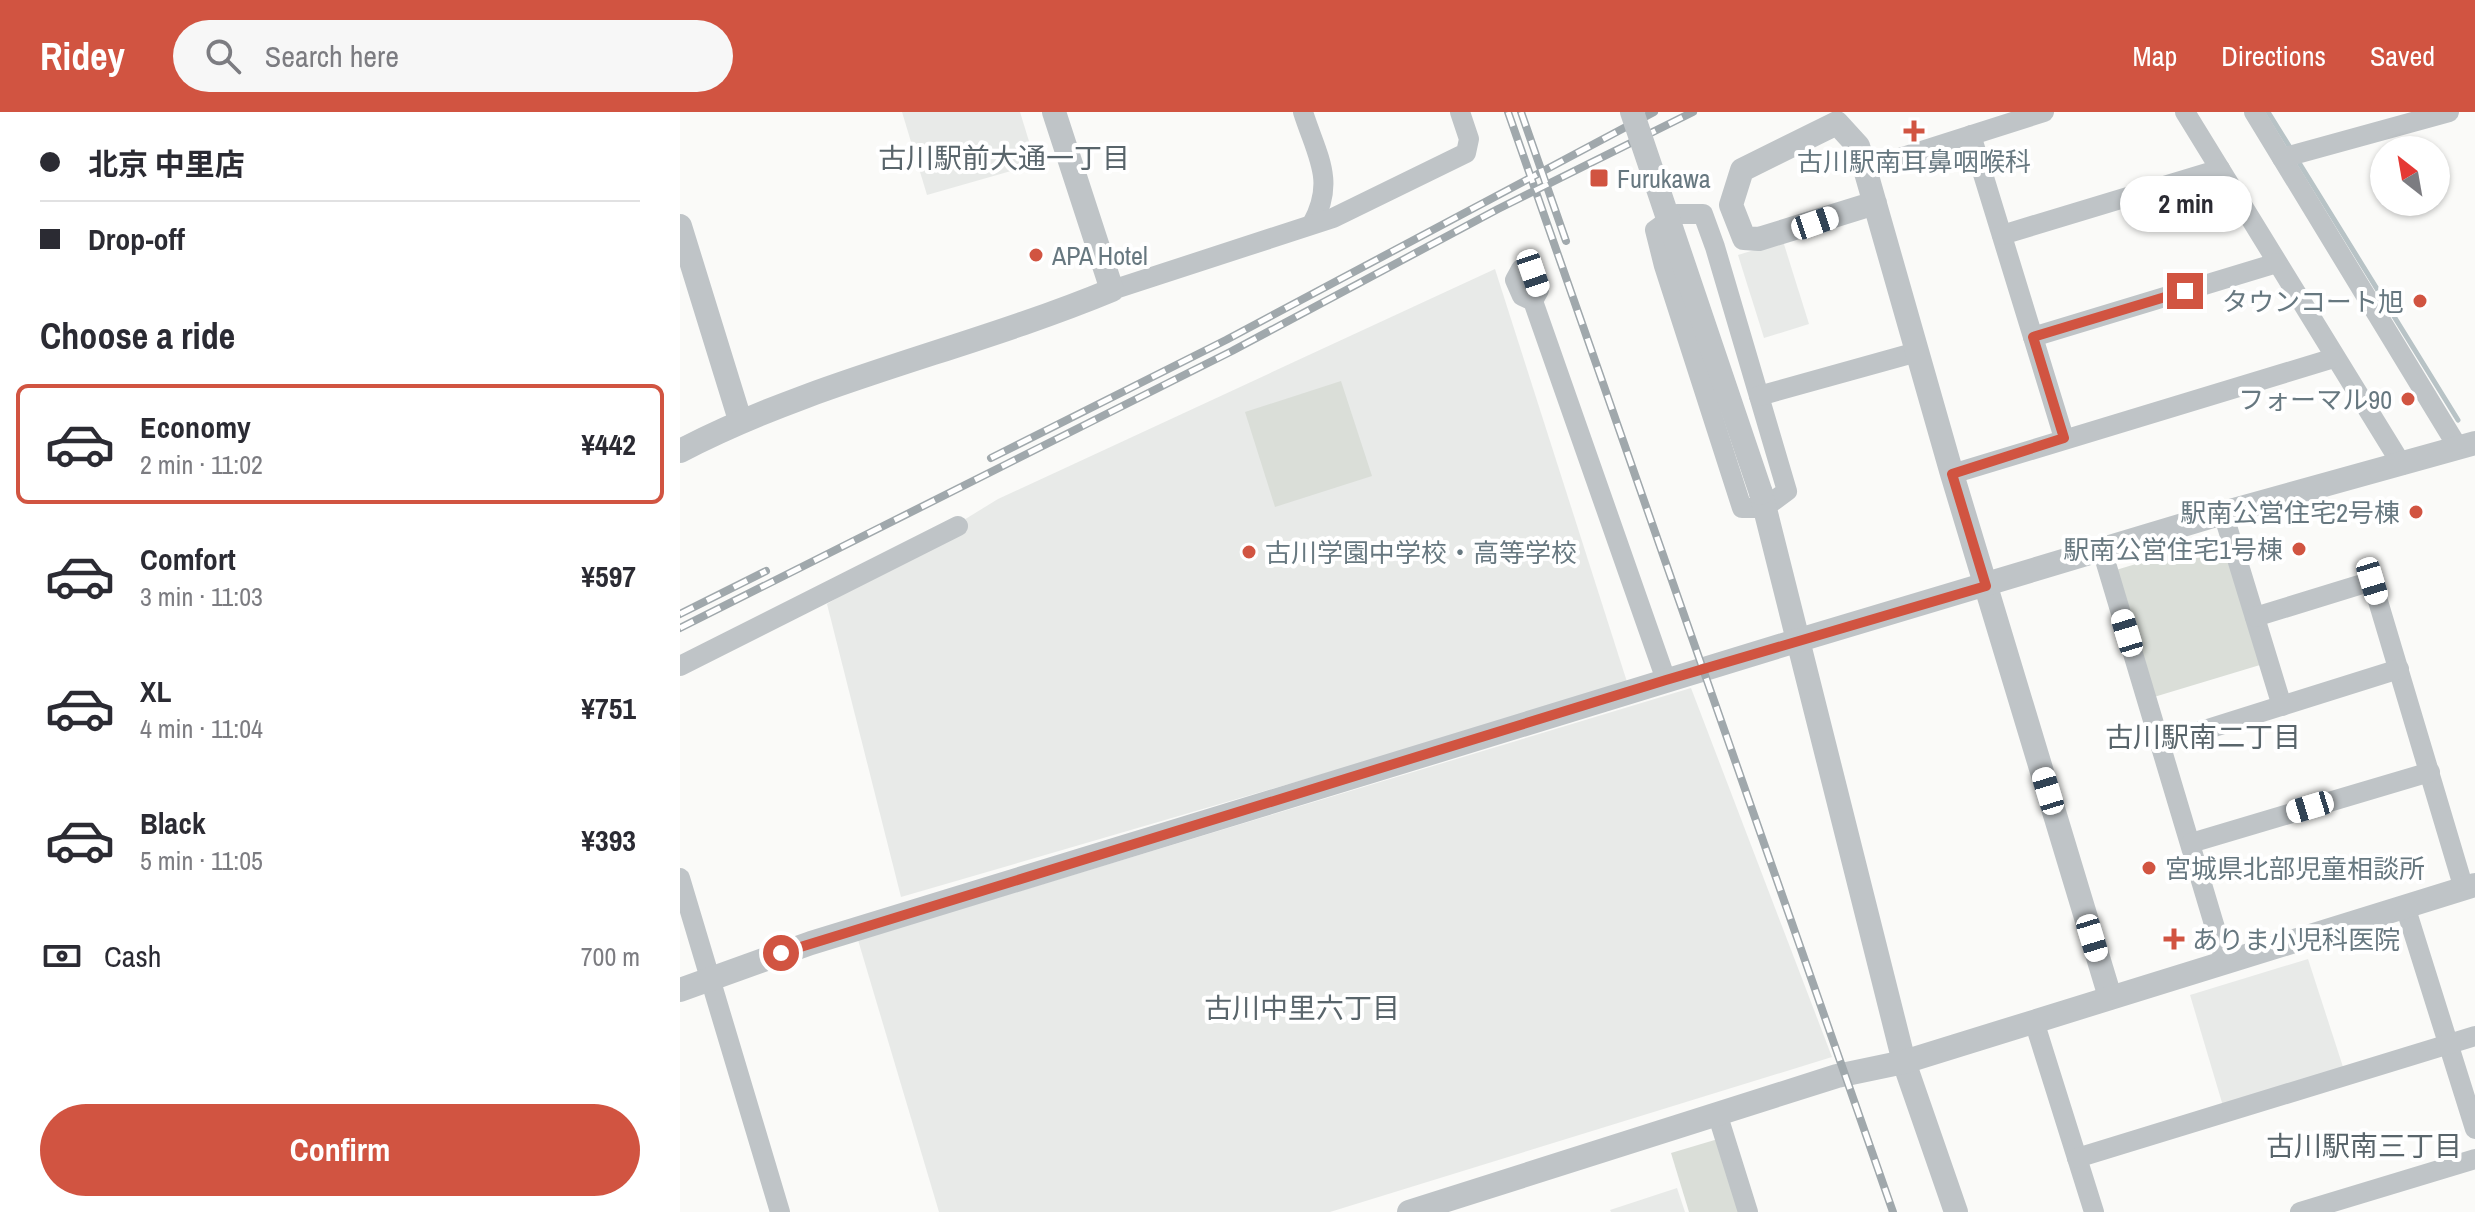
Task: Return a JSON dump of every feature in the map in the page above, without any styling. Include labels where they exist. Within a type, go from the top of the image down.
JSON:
[{"type":"street","points":[[1054,112],[1112,290]]},
{"type":"street","points":[[1303,112],[1326,185],[1324,203],[1312,224]]},
{"type":"street","points":[[680,451],[740,420],[1312,224],[1466,153],[1469,139],[1460,112]]},
{"type":"street","points":[[1632,112],[1763,500],[1904,1062],[1956,1212]]},
{"type":"street","points":[[1865,169],[2044,112]]},
{"type":"street","points":[[2185,112],[2402,465]]},
{"type":"street","points":[[680,990],[811,943],[1666,680],[2223,513],[2467,446],[2291,155],[2254,112]]},
{"type":"street","points":[[2291,155],[2449,112]]},
{"type":"street","points":[[1875,203],[1759,239],[1744,238],[1731,205],[1742,170],[1837,123],[1858,146],[1875,203],[1952,474],[2110,997]]},
{"type":"street","points":[[1971,135],[2064,438]]},
{"type":"street","points":[[2002,235],[2220,169]]},
{"type":"street","points":[[1677,214],[1703,214],[1759,396],[1787,491],[1763,500],[1742,508],[1664,266],[1655,230],[1677,214]]},
{"type":"street","points":[[680,226],[740,420]]},
{"type":"street","points":[[2033,337],[2277,263]]},
{"type":"street","points":[[1533,301],[1666,680]]},
{"type":"street","points":[[1759,396],[1917,352]]},
{"type":"street","points":[[1952,474],[2334,358]]},
{"type":"street","points":[[2223,513],[2282,706]]},
{"type":"street","points":[[680,666],[958,526]]},
{"type":"street","points":[[2102,550],[2225,961]]},
{"type":"street","points":[[1409,1212],[1837,1076],[1904,1062],[2469,887],[2430,772],[2372,581],[2255,617]]},
{"type":"street","points":[[2160,744],[2399,669]]},
{"type":"street","points":[[2191,843],[2430,772]]},
{"type":"street","points":[[680,878],[780,1212]]},
{"type":"street","points":[[2405,906],[2475,1129]]},
{"type":"street","points":[[2034,1021],[2094,1212]]},
{"type":"street","points":[[2077,1158],[2475,1036]]},
{"type":"street","points":[[1717,1113],[1748,1212]]},
{"type":"street","points":[[2300,1212],[2475,1159]]},
{"type":"shaded area","points":[[902,112],[1020,112],[1036,164],[927,195]]},
{"type":"shaded area","points":[[1783,241],[1809,324],[1764,338],[1738,255]]},
{"type":"shaded area","name":"古川学園中学校・高等学校","points":[[1495,269],[1628,685],[901,897],[827,604],[998,499]]},
{"type":"shaded area","points":[[1341,381],[1372,476],[1275,507],[1245,412]]},
{"type":"shaded area","points":[[2222,538],[2260,665],[2154,697],[2116,570]]},
{"type":"shaded area","points":[[1691,688],[1832,1057],[1330,1212],[939,1212],[858,940]]},
{"type":"shaded area","points":[[2308,959],[2344,1070],[2223,1106],[2190,995]]},
{"type":"shaded area","points":[[1718,1139],[1740,1212],[1689,1212],[1671,1153]]},
{"type":"shaded area","points":[[1677,1188],[1685,1212],[1610,1210]]},
{"type":"waterway","points":[[2268,112],[2291,149]]},
{"type":"waterway","points":[[2298,161],[2458,420]]},
{"type":"railway","points":[[1508,112],[1893,1212]]},
{"type":"railway","points":[[1521,112],[1566,241]]},
{"type":"railway","points":[[991,458],[1226,340],[1654,112]]},
{"type":"railway","points":[[680,628],[1232,351],[1498,209],[1693,112]]},
{"type":"railway","points":[[680,614],[766,571]]},
{"type":"place","name":"古川駅南耳鼻咽喉科","points":[[1914,131]]},
{"type":"place","name":"Furukawa","points":[[1599,178]]},
{"type":"place","name":"APA Hotel","points":[[1036,255]]},
{"type":"place","name":"タウンコート旭","points":[[2420,301]]},
{"type":"place","name":"フォーマル90","points":[[2408,399]]},
{"type":"place","name":"駅南公営住宅2号棟","points":[[2416,512]]},
{"type":"place","name":"駅南公営住宅1号棟","points":[[2299,549]]},
{"type":"place","name":"古川学園中学校・高等学校","points":[[1249,552]]},
{"type":"place","name":"宮城県北部児童相談所","points":[[2149,868]]},
{"type":"place","name":"ありま小児科医院","points":[[2174,939]]},
{"type":"district","name":"古川駅前大通一丁目","points":[[1004,158]]},
{"type":"district","name":"古川駅南二丁目","points":[[2203,737]]},
{"type":"district","name":"古川中里六丁目","points":[[1302,1008]]},
{"type":"district","name":"古川駅南三丁目","points":[[2364,1146]]},
{"type":"route","points":[[781,953],[1666,680],[1986,586],[1952,474],[2064,438],[2033,337],[2185,291]]}]
